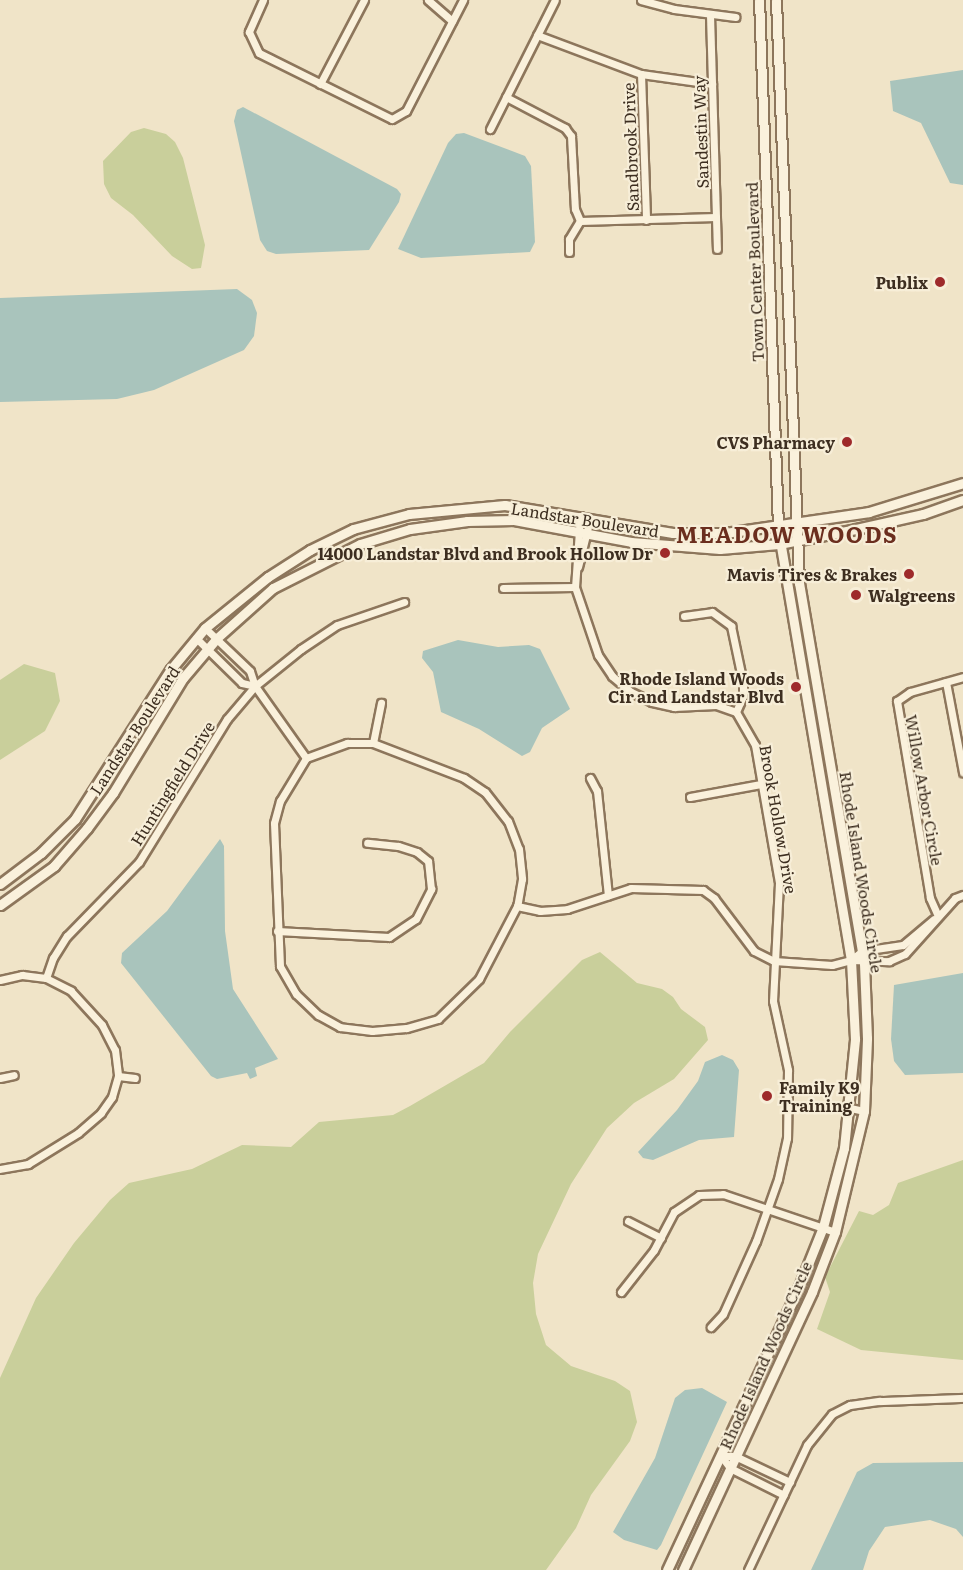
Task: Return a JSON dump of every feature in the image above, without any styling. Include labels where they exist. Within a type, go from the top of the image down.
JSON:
[{"type":"main road","name":"Town Center Boulevard","points":[[759,0],[779,544]]},
{"type":"main road","name":"Town Center Boulevard","points":[[776,0],[795,540]]},
{"type":"main road","points":[[769,280],[786,279]]},
{"type":"main road","name":"Landstar Boulevard","points":[[0,884],[40,853],[75,819],[171,669],[205,627],[268,577],[310,550],[353,529],[409,514],[470,506],[505,505],[673,533],[725,533],[795,525],[897,504],[963,483]]},
{"type":"main road","name":"Landstar Boulevard","points":[[0,905],[54,866],[87,828],[113,793],[183,678],[217,638],[273,588],[360,544],[410,529],[467,521],[514,520],[675,548],[779,544],[923,514],[963,500]]},
{"type":"main road","name":"Rhode Island Woods Circle","points":[[683,1570],[812,1292],[835,1232],[864,1111],[867,1038],[864,963],[808,642],[795,540]]},
{"type":"main road","name":"Rhode Island Woods Circle","points":[[667,1570],[721,1456],[823,1227],[844,1148],[850,1108],[855,1039],[851,960],[779,544]]},
{"type":"street","points":[[263,0],[249,32],[252,44],[259,53],[386,117],[399,118],[463,0]]},
{"type":"street","points":[[320,84],[364,0]]},
{"type":"street","points":[[428,0],[452,21]]},
{"type":"street","points":[[490,129],[555,0]]},
{"type":"street","points":[[646,1],[710,15],[735,17]]},
{"type":"street","name":"Sandestin Way","points":[[710,15],[717,249]]},
{"type":"street","points":[[537,35],[641,74],[712,84]]},
{"type":"street","name":"Sandbrook Drive","points":[[641,74],[646,220]]},
{"type":"street","points":[[506,97],[565,128],[571,136],[575,209],[580,221]]},
{"type":"street","points":[[580,221],[716,217]]},
{"type":"street","points":[[569,252],[569,238],[580,221]]},
{"type":"street","points":[[580,516],[576,530],[575,587],[598,655],[612,676],[631,692],[674,707],[717,705],[735,712],[743,696],[743,682],[731,626],[712,612],[684,616]]},
{"type":"street","points":[[575,587],[590,519]]},
{"type":"street","points":[[503,588],[575,587]]},
{"type":"street","name":"Huntingfield Drive","points":[[46,978],[53,958],[67,936],[139,862],[227,719],[255,686],[338,625],[404,602]]},
{"type":"street","points":[[205,627],[250,671],[255,686],[306,758]]},
{"type":"street","points":[[196,638],[242,683],[255,686]]},
{"type":"street","name":"Willow Arbor Circle","points":[[938,916],[930,898],[897,712],[897,701],[910,692],[963,677]]},
{"type":"street","points":[[946,682],[963,772]]},
{"type":"street","points":[[373,743],[381,703]]},
{"type":"street","name":"Brook Hollow Drive","points":[[711,1327],[723,1314],[768,1209],[787,1138],[790,1101],[788,1070],[774,1010],[774,961],[780,909],[779,884],[749,731],[735,712]]},
{"type":"street","points":[[373,743],[464,778],[485,792],[508,820],[519,849],[522,879],[517,906],[479,979],[461,1000],[438,1018],[406,1028],[372,1031],[340,1027],[318,1015],[296,994],[280,966],[274,823],[289,780],[306,758],[339,745],[373,743]]},
{"type":"street","points":[[590,778],[597,791],[608,895]]},
{"type":"street","points":[[690,797],[761,784]]},
{"type":"street","points":[[277,931],[389,937],[410,925],[431,889],[428,861],[408,849],[367,843]]},
{"type":"street","points":[[517,906],[540,910],[567,909],[631,888],[703,890],[714,898],[744,942],[774,961],[832,965],[851,960],[862,951],[903,945],[963,895]]},
{"type":"street","points":[[851,960],[864,963],[889,961],[905,954],[938,916]]},
{"type":"street","points":[[0,980],[22,975],[46,978],[71,991],[102,1025],[115,1050],[118,1076],[111,1097],[100,1113],[78,1133],[28,1164],[0,1169]]},
{"type":"street","points":[[0,1078],[14,1075]]},
{"type":"street","points":[[118,1076],[135,1078]]},
{"type":"street","points":[[850,1108],[864,1111]]},
{"type":"street","points":[[621,1292],[661,1238],[677,1207],[699,1195],[723,1194],[835,1232]]},
{"type":"street","points":[[628,1221],[661,1238]]},
{"type":"street","points":[[748,1570],[818,1427],[832,1414],[850,1405],[880,1401],[963,1398]]},
{"type":"street","points":[[721,1456],[735,1456],[790,1482]]},
{"type":"street","points":[[721,1456],[730,1468],[784,1495]]},
{"type":"green space","points":[[144,128],[166,134],[175,142],[183,158],[205,245],[201,268],[192,269],[172,256],[133,215],[111,198],[104,184],[103,161],[131,132]]},
{"type":"green space","points":[[24,664],[55,673],[60,701],[45,731],[0,760],[0,680]]},
{"type":"green space","points":[[600,952],[637,983],[662,989],[673,997],[681,1009],[705,1027],[708,1040],[674,1079],[634,1103],[607,1128],[571,1184],[538,1254],[533,1283],[536,1314],[546,1345],[571,1366],[615,1381],[630,1391],[637,1422],[630,1441],[591,1495],[576,1528],[546,1570],[0,1570],[0,1378],[36,1298],[74,1243],[110,1200],[129,1183],[192,1169],[242,1145],[291,1147],[319,1122],[393,1115],[484,1063],[510,1032],[582,960]]},
{"type":"green space","points":[[963,1160],[963,1360],[861,1350],[817,1329],[830,1292],[825,1277],[859,1211],[873,1215],[889,1205],[898,1183]]},
{"type":"water","points":[[963,70],[963,185],[950,183],[921,123],[893,111],[890,81]]},
{"type":"water","points":[[243,107],[397,189],[401,194],[399,202],[369,250],[276,254],[267,251],[260,240],[234,121],[237,110]]},
{"type":"water","points":[[464,133],[525,156],[531,166],[535,242],[530,252],[421,258],[398,249],[448,143],[456,134]]},
{"type":"water","points":[[237,289],[252,300],[257,313],[254,336],[244,350],[154,390],[117,399],[0,402],[0,298]]},
{"type":"water","points":[[458,640],[498,647],[529,645],[540,649],[570,709],[542,728],[530,752],[522,756],[479,729],[441,712],[433,672],[422,658],[423,651]]},
{"type":"water","points":[[220,839],[224,846],[225,931],[233,989],[278,1059],[255,1068],[257,1076],[250,1079],[247,1073],[217,1079],[211,1076],[121,963],[122,953],[167,911]]},
{"type":"water","points":[[963,973],[963,1073],[905,1075],[894,1061],[891,1039],[894,985]]},
{"type":"water","points":[[722,1055],[733,1060],[739,1070],[734,1137],[699,1140],[653,1160],[643,1158],[638,1152],[677,1110],[698,1081],[705,1062]]},
{"type":"water","points":[[702,1388],[727,1402],[661,1545],[657,1550],[624,1540],[613,1532],[655,1458],[675,1398],[685,1390]]},
{"type":"water","points":[[963,1462],[963,1537],[956,1529],[930,1520],[885,1527],[869,1551],[863,1570],[811,1570],[857,1472],[873,1463]]},
{"type":"place","name":"Publix","points":[[940,282]]},
{"type":"place","name":"CVS Pharmacy","points":[[847,442]]},
{"type":"place","name":"14000 Landstar Blvd and Brook Hollow Dr","points":[[665,553]]},
{"type":"place","name":"Mavis Tires & Brakes","points":[[909,574]]},
{"type":"place","name":"Walgreens","points":[[856,595]]},
{"type":"place","name":"Rhode Island Woods Cir and Landstar Blvd","points":[[796,687]]},
{"type":"place","name":"Family K9 Training","points":[[767,1096]]},
{"type":"district","name":"MEADOW WOODS","points":[[787,534]]}]
